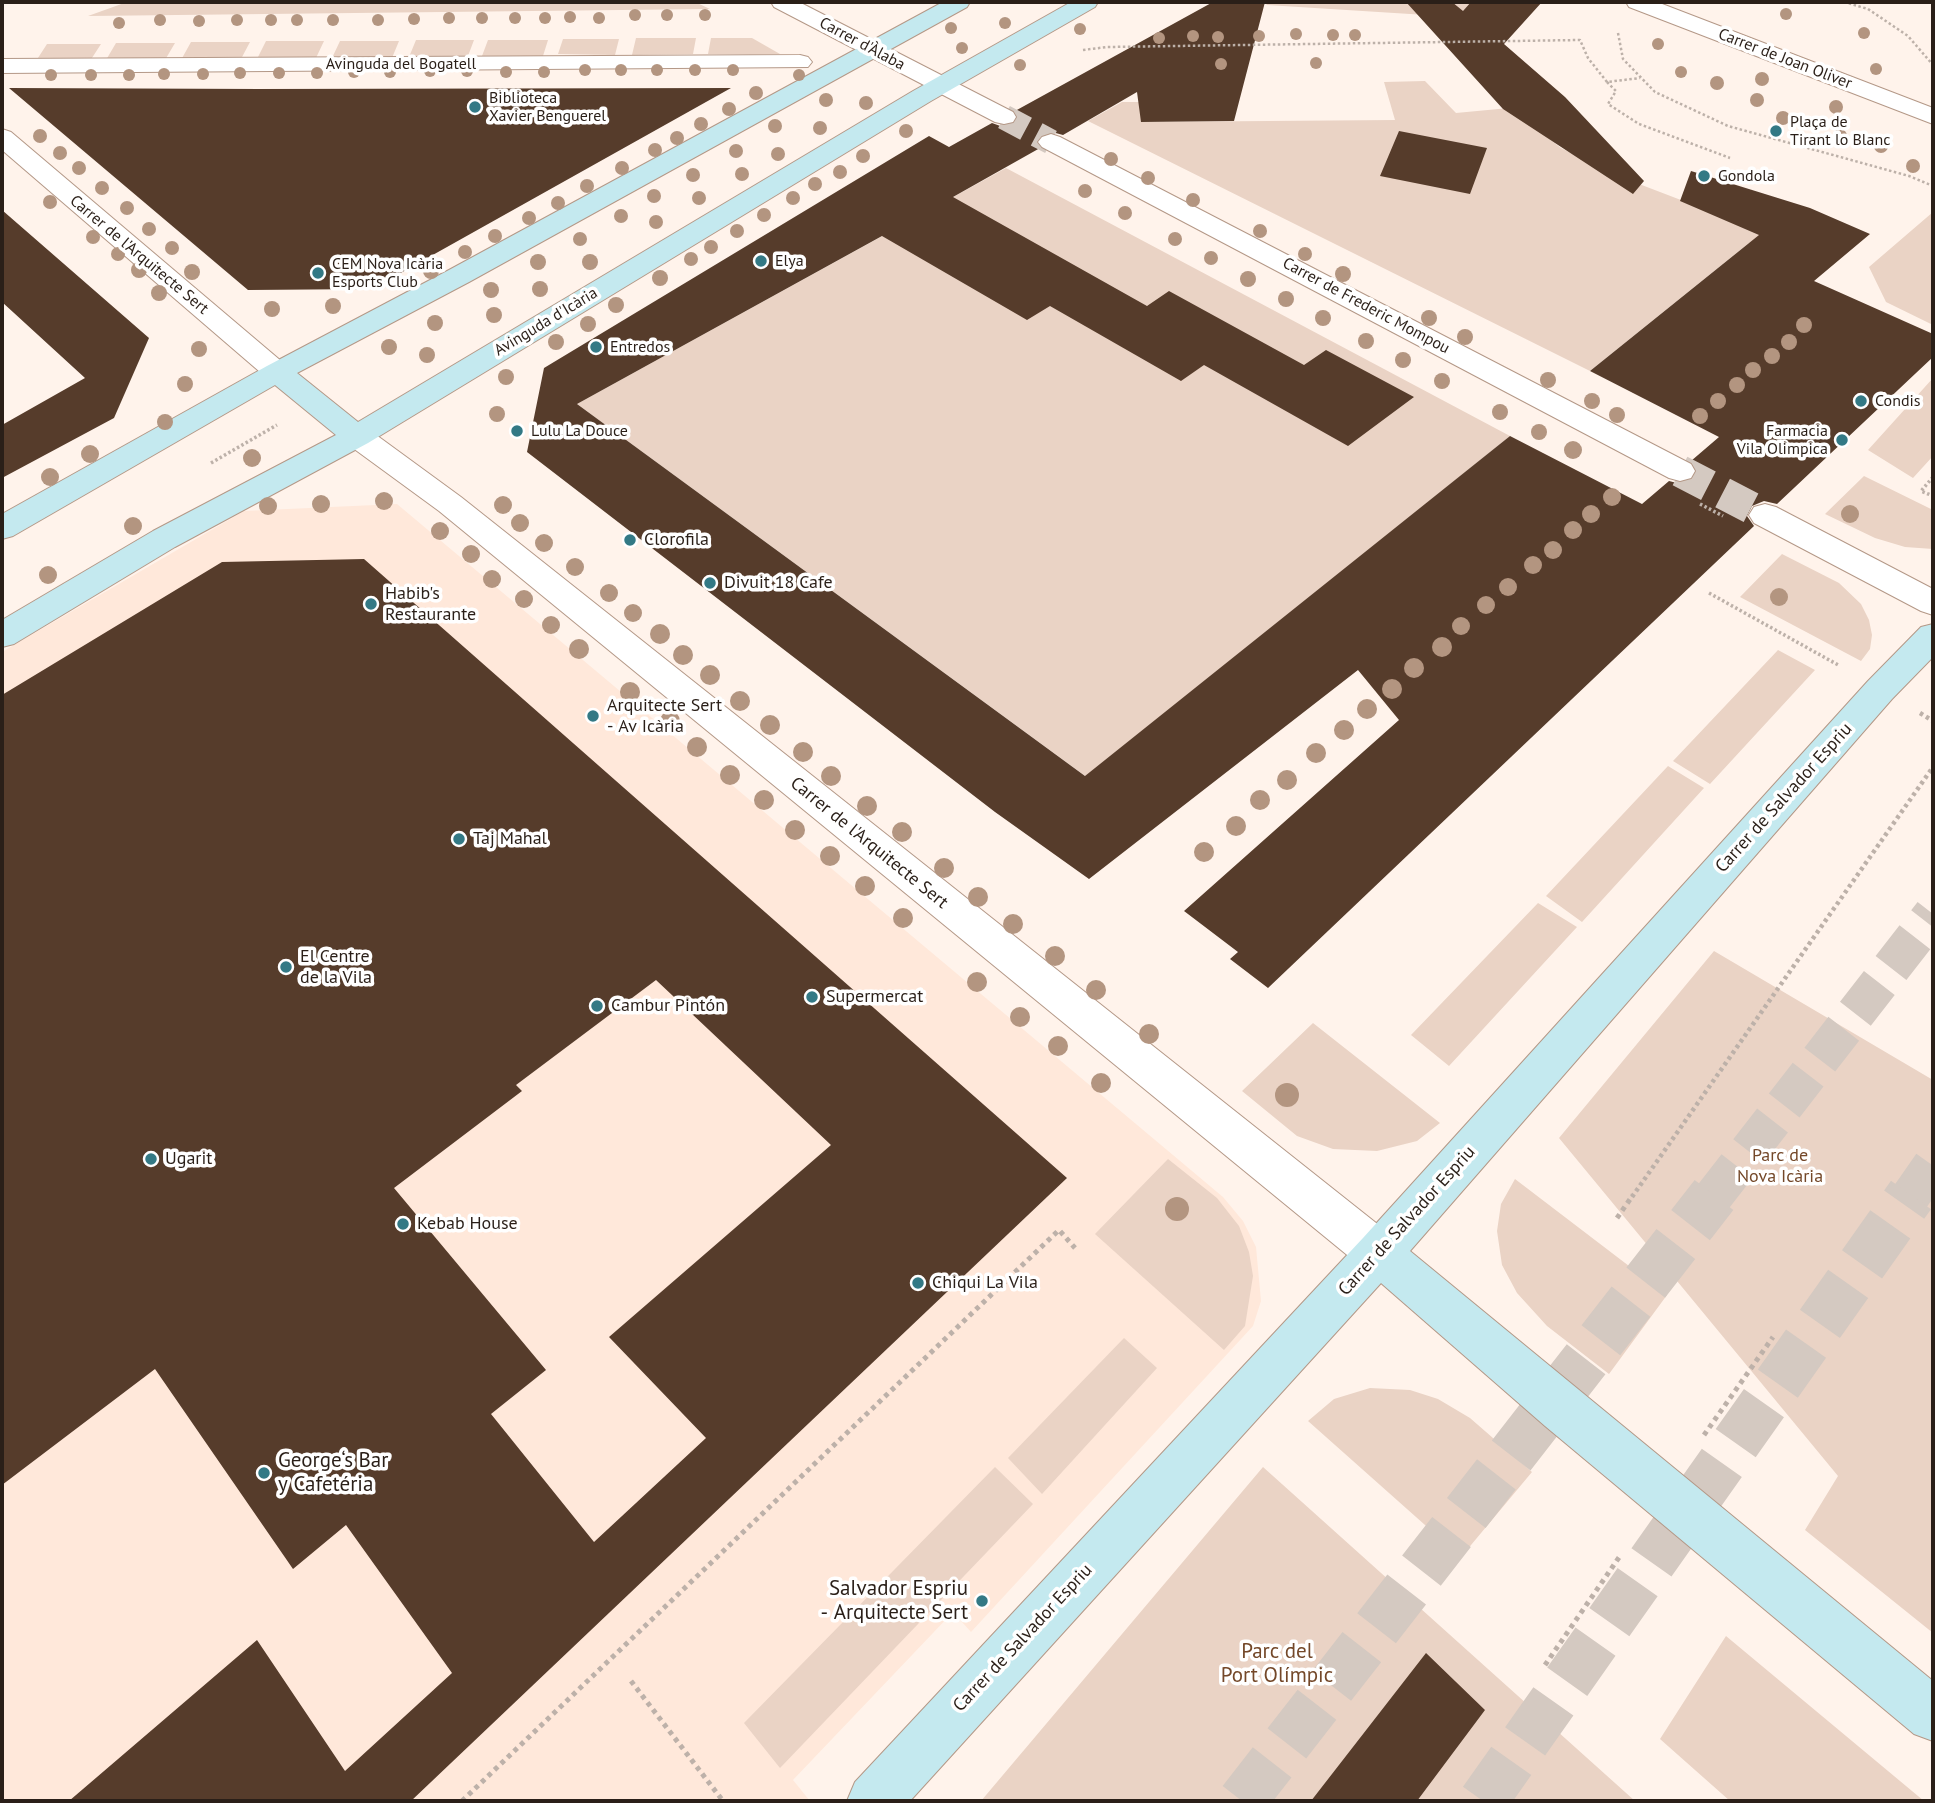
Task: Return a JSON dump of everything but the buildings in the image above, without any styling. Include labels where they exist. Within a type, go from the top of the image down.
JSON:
[{"type":"street","name":"Carrer d'Àlaba","points":[[782,2],[943,85]]},
{"type":"street","points":[[2,528],[277,372],[959,2]]},
{"type":"street","name":"Avinguda d'Icària","points":[[2,635],[164,539],[358,436],[943,85],[1087,2]]},
{"type":"street","name":"Carrer de Joan Oliver","points":[[1637,2],[1933,117]]},
{"type":"street","name":"Avinguda del Bogatell","points":[[2,66],[800,62]]},
{"type":"street","points":[[943,85],[1004,117]]},
{"type":"street","name":"Carrer de l'Arquitecte Sert","points":[[2,137],[277,372]]},
{"type":"street","name":"Carrer de Frederic Mompou","points":[[1051,142],[1680,471]]},
{"type":"street","points":[[277,372],[358,436]]},
{"type":"street","name":"Carrer de l'Arquitecte Sert","points":[[358,436],[450,504],[1379,1253]]},
{"type":"street","points":[[1765,515],[1933,603]]},
{"type":"street","name":"Carrer de Salvador Espriu","points":[[874,1801],[1379,1253],[1880,690],[1933,636]]},
{"type":"street","points":[[1379,1253],[1562,1409],[1933,1715]]},
{"type":"path","points":[[1844,2],[1868,9],[1908,36],[1933,65]]},
{"type":"path","points":[[1617,31],[1623,59],[1655,92],[1728,126],[1909,176],[1933,186]]},
{"type":"path","points":[[1082,50],[1107,47],[1580,40],[1588,58],[1616,92],[1608,104],[1639,124],[1730,158]]},
{"type":"path","points":[[1607,82],[1640,78]]},
{"type":"path","points":[[1933,477],[1921,491],[1933,496]]},
{"type":"path","points":[[1709,593],[1840,667]]},
{"type":"path","points":[[1617,1218],[1933,767]]},
{"type":"path","points":[[462,1801],[1059,1230],[1076,1248]]},
{"type":"path","points":[[1704,1435],[1773,1337]]},
{"type":"path","points":[[1545,1665],[1620,1556]]},
{"type":"path","points":[[631,1681],[723,1801]]},
{"type":"shaded area","points":[[397,504],[1223,1197],[1243,1221],[1256,1247],[1261,1301],[1253,1326],[971,1632],[953,1612],[793,1780],[810,1801],[2,1801],[2,652],[244,511]]},
{"type":"green space","points":[[127,2],[695,2],[710,9],[88,16]]},
{"type":"green space","points":[[1471,2],[1458,17],[1265,3]]},
{"type":"green space","points":[[636,38],[696,38],[693,54],[632,55]]},
{"type":"green space","points":[[711,38],[752,38],[780,54],[708,54]]},
{"type":"green space","points":[[563,39],[619,39],[615,55],[558,54]]},
{"type":"green space","points":[[416,40],[474,40],[468,56],[409,57]]},
{"type":"green space","points":[[488,40],[548,40],[543,56],[482,56]]},
{"type":"green space","points":[[266,41],[324,41],[316,58],[257,59]]},
{"type":"green space","points":[[340,41],[399,41],[392,58],[332,58]]},
{"type":"green space","points":[[191,42],[250,42],[241,59],[181,60]]},
{"type":"green space","points":[[116,43],[175,43],[165,60],[106,60]]},
{"type":"green space","points":[[47,44],[101,44],[90,61],[36,61]]},
{"type":"green space","points":[[1425,81],[1456,113],[1509,108],[1561,148],[1613,174],[1754,228],[1781,245],[1749,243],[1590,371],[1088,121],[1122,102],[1139,102],[1142,122],[1395,120],[1384,82]]},
{"type":"green space","points":[[1006,168],[1510,436],[1088,778],[577,404]]},
{"type":"green space","points":[[1933,212],[1933,325],[1886,302],[1869,267]]},
{"type":"green space","points":[[1933,378],[1933,456],[1913,478],[1868,450]]},
{"type":"green space","points":[[1864,476],[1933,510],[1933,549],[1905,547],[1875,538],[1825,514]]},
{"type":"green space","points":[[1782,554],[1839,583],[1861,604],[1869,620],[1872,635],[1870,649],[1861,661],[1740,597]]},
{"type":"green space","points":[[1778,650],[1815,670],[1710,784],[1673,761]]},
{"type":"green space","points":[[1668,766],[1704,788],[1582,922],[1546,896]]},
{"type":"green space","points":[[1538,903],[1577,927],[1449,1066],[1411,1035]]},
{"type":"green space","name":"Parc de Nova Icària","points":[[1714,951],[1933,1080],[1933,1633],[1805,1530],[1838,1476],[1559,1138]]},
{"type":"green space","points":[[1313,1023],[1440,1123],[1417,1141],[1377,1151],[1333,1149],[1297,1136],[1242,1091]]},
{"type":"green space","points":[[1168,1159],[1217,1198],[1239,1226],[1249,1252],[1253,1276],[1245,1326],[1224,1350],[1095,1234]]},
{"type":"green space","points":[[1515,1179],[1667,1295],[1609,1374],[1547,1326],[1517,1293],[1502,1265],[1497,1231],[1501,1204]]},
{"type":"green space","points":[[1124,1338],[1157,1368],[1042,1494],[1008,1458]]},
{"type":"green space","points":[[1370,1388],[1410,1390],[1438,1399],[1470,1418],[1532,1472],[1461,1557],[1308,1421],[1334,1399]]},
{"type":"green space","points":[[995,1467],[1033,1504],[780,1768],[744,1723]]},
{"type":"green space","name":"Parc del Port Olímpic","points":[[1263,1467],[1635,1801],[981,1801]]},
{"type":"green space","points":[[1726,1636],[1924,1801],[1730,1801],[1660,1739]]},
{"type":"tunnel","points":[[1004,117],[1051,142]]},
{"type":"tunnel","points":[[1680,471],[1765,515]]},
{"type":"tunnel","points":[[1713,1197],[1933,914]]},
{"type":"tunnel","points":[[1910,1197],[1933,1164]]},
{"type":"tunnel","points":[[1242,1801],[1714,1195]]},
{"type":"tunnel","points":[[1483,1801],[1911,1195]]},
{"type":"place","name":"Biblioteca Xavier Benguerel","points":[[475,107]]},
{"type":"place","name":"Plaça de Tirant lo Blanc","points":[[1776,131]]},
{"type":"place","name":"Gondola","points":[[1704,176]]},
{"type":"place","name":"Elya","points":[[761,261]]},
{"type":"place","name":"CEM Nova Icària Esports Club","points":[[318,273]]},
{"type":"place","name":"Entredos","points":[[596,347]]},
{"type":"place","name":"Condis","points":[[1861,401]]},
{"type":"place","name":"Lulu La Douce","points":[[517,431]]},
{"type":"place","name":"Farmacia Vila Olimpica","points":[[1842,440]]},
{"type":"place","name":"Clorofila","points":[[630,540]]},
{"type":"place","name":"Divuit 18 Cafe","points":[[710,583]]},
{"type":"place","name":"Habib's Restaurante","points":[[371,604]]},
{"type":"place","name":"Arquitecte Sert - Av Icària","points":[[593,716]]},
{"type":"place","name":"Taj Mahal","points":[[459,839]]},
{"type":"place","name":"El Centre de la Vila","points":[[286,967]]},
{"type":"place","name":"Supermercat","points":[[812,997]]},
{"type":"place","name":"Cambur Pintón","points":[[597,1006]]},
{"type":"place","name":"Ugarit","points":[[151,1159]]},
{"type":"place","name":"Kebab House","points":[[403,1224]]},
{"type":"place","name":"Chiqui La Vila","points":[[918,1283]]},
{"type":"place","name":"George‘s Bar y Cafetéria","points":[[264,1473]]},
{"type":"place","name":"Salvador Espriu - Arquitecte Sert","points":[[982,1601]]}]
